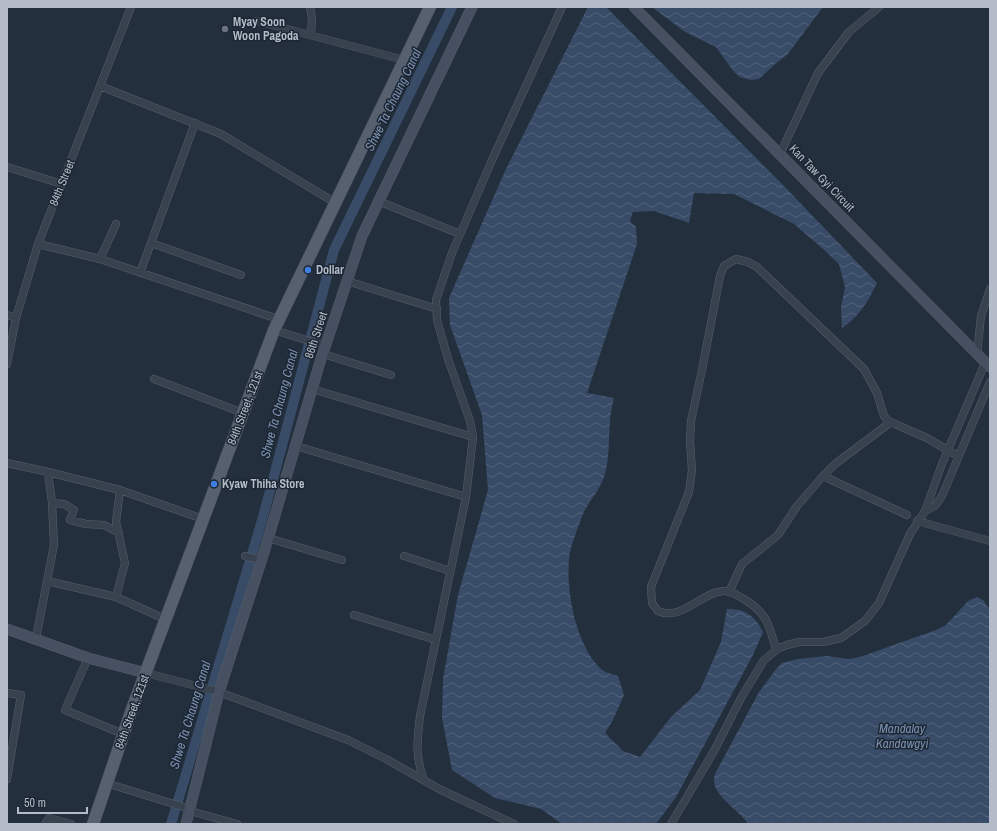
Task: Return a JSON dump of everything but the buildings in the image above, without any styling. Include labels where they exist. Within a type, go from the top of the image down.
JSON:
[{"type":"main road","name":"84th Street, 121st","points":[[93,824],[123,734],[165,619],[276,325],[334,202],[430,7]]},
{"type":"main road","name":"86th Street","points":[[186,824],[187,808],[217,691],[258,559],[268,538],[296,446],[312,389],[321,348],[347,281],[362,236],[472,7]]},
{"type":"main road","name":"Kan Taw Gyi Circuit","points":[[634,7],[987,365]]},
{"type":"main road","points":[[7,629],[36,638],[88,658],[146,673]]},
{"type":"street","name":"84th Street","points":[[7,364],[16,318],[38,244],[131,7]]},
{"type":"street","points":[[310,7],[312,19],[311,35]]},
{"type":"street","points":[[424,780],[418,761],[416,748],[420,716],[466,497],[473,437],[470,420],[448,359],[437,320],[436,300],[460,234],[562,7]]},
{"type":"street","points":[[780,154],[818,73],[849,32],[879,7]]},
{"type":"street","points":[[257,21],[404,60]]},
{"type":"street","points":[[100,86],[221,134],[334,202]]},
{"type":"street","points":[[140,273],[195,123]]},
{"type":"street","points":[[7,168],[62,184]]},
{"type":"street","points":[[378,201],[460,234]]},
{"type":"street","points":[[100,259],[116,224]]},
{"type":"street","points":[[151,243],[241,276]]},
{"type":"street","points":[[38,244],[100,259],[140,273],[276,325],[321,348],[391,375]]},
{"type":"street","points":[[776,649],[764,615],[757,608],[730,592],[720,592],[683,609],[669,613],[658,611],[652,603],[650,596],[657,570],[689,492],[692,470],[690,442],[691,421],[720,276],[724,266],[736,259],[748,262],[757,267],[864,369],[877,393],[884,416],[891,422],[927,438],[958,456]]},
{"type":"street","points":[[347,281],[437,309]]},
{"type":"street","points":[[976,354],[981,316],[990,289]]},
{"type":"street","points":[[7,315],[16,318]]},
{"type":"street","points":[[671,824],[714,751],[758,668],[776,649],[799,642],[841,638],[857,629],[879,603],[917,521],[925,511],[948,450],[987,365]]},
{"type":"street","points":[[154,378],[243,413]]},
{"type":"street","points":[[925,511],[935,506],[942,496],[990,382]]},
{"type":"street","points":[[312,389],[473,437]]},
{"type":"street","points":[[730,592],[742,564],[778,535],[798,506],[823,476],[835,464],[891,422]]},
{"type":"street","points":[[296,446],[466,497]]},
{"type":"street","points":[[7,463],[120,490],[203,519]]},
{"type":"street","points":[[36,638],[54,545],[52,503],[48,472]]},
{"type":"street","points":[[823,476],[907,515]]},
{"type":"street","points":[[116,597],[124,562],[116,522],[120,490]]},
{"type":"street","points":[[52,503],[64,504],[74,510],[70,520],[86,524],[104,525],[119,533]]},
{"type":"street","points":[[917,521],[990,541]]},
{"type":"street","points":[[268,538],[342,560]]},
{"type":"street","points":[[246,556],[258,559]]},
{"type":"street","points":[[404,556],[450,571]]},
{"type":"street","points":[[47,581],[116,597],[165,619]]},
{"type":"street","points":[[354,615],[436,640]]},
{"type":"street","points":[[88,658],[65,710],[123,734]]},
{"type":"street","points":[[146,673],[217,691],[348,740],[424,780],[514,824]]},
{"type":"street","points":[[7,693],[21,695],[7,779]]},
{"type":"street","points":[[106,783],[237,824]]},
{"type":"street","points":[[45,824],[48,818],[71,824]]},
{"type":"water","points":[[588,7],[606,7],[782,184],[877,283],[867,302],[859,313],[842,328],[841,307],[845,287],[839,264],[794,224],[734,194],[694,193],[689,223],[654,211],[633,212],[630,221],[636,227],[637,244],[587,393],[614,398],[610,416],[606,470],[601,484],[584,513],[572,544],[568,573],[571,602],[579,633],[592,659],[601,669],[618,676],[624,695],[613,720],[605,733],[623,751],[640,757],[671,717],[700,690],[721,642],[727,609],[740,610],[749,614],[757,622],[763,632],[753,655],[676,797],[656,824],[562,824],[541,809],[495,798],[452,770],[442,718],[443,679],[458,595],[488,490],[482,415],[450,325],[449,298],[506,169]]},
{"type":"water","points":[[652,7],[823,7],[787,55],[759,79],[751,80],[740,77],[734,72],[716,47],[685,32]]},
{"type":"water","name":"Mandalay Kandawgyi","points":[[977,597],[983,600],[990,610],[990,824],[748,824],[720,794],[714,781],[715,774],[759,692],[782,663],[798,659],[826,656],[849,659],[860,657],[946,625],[968,601]]},
{"type":"waterway","name":"Shwe Ta Chaung Canal","points":[[171,824],[263,517],[334,250],[452,7]]},
{"type":"place","name":"Myay Soon Woon Pagoda","points":[[225,29]]},
{"type":"place","name":"Dollar","points":[[308,270]]},
{"type":"place","name":"Kyaw Thiha Store","points":[[214,484]]}]
